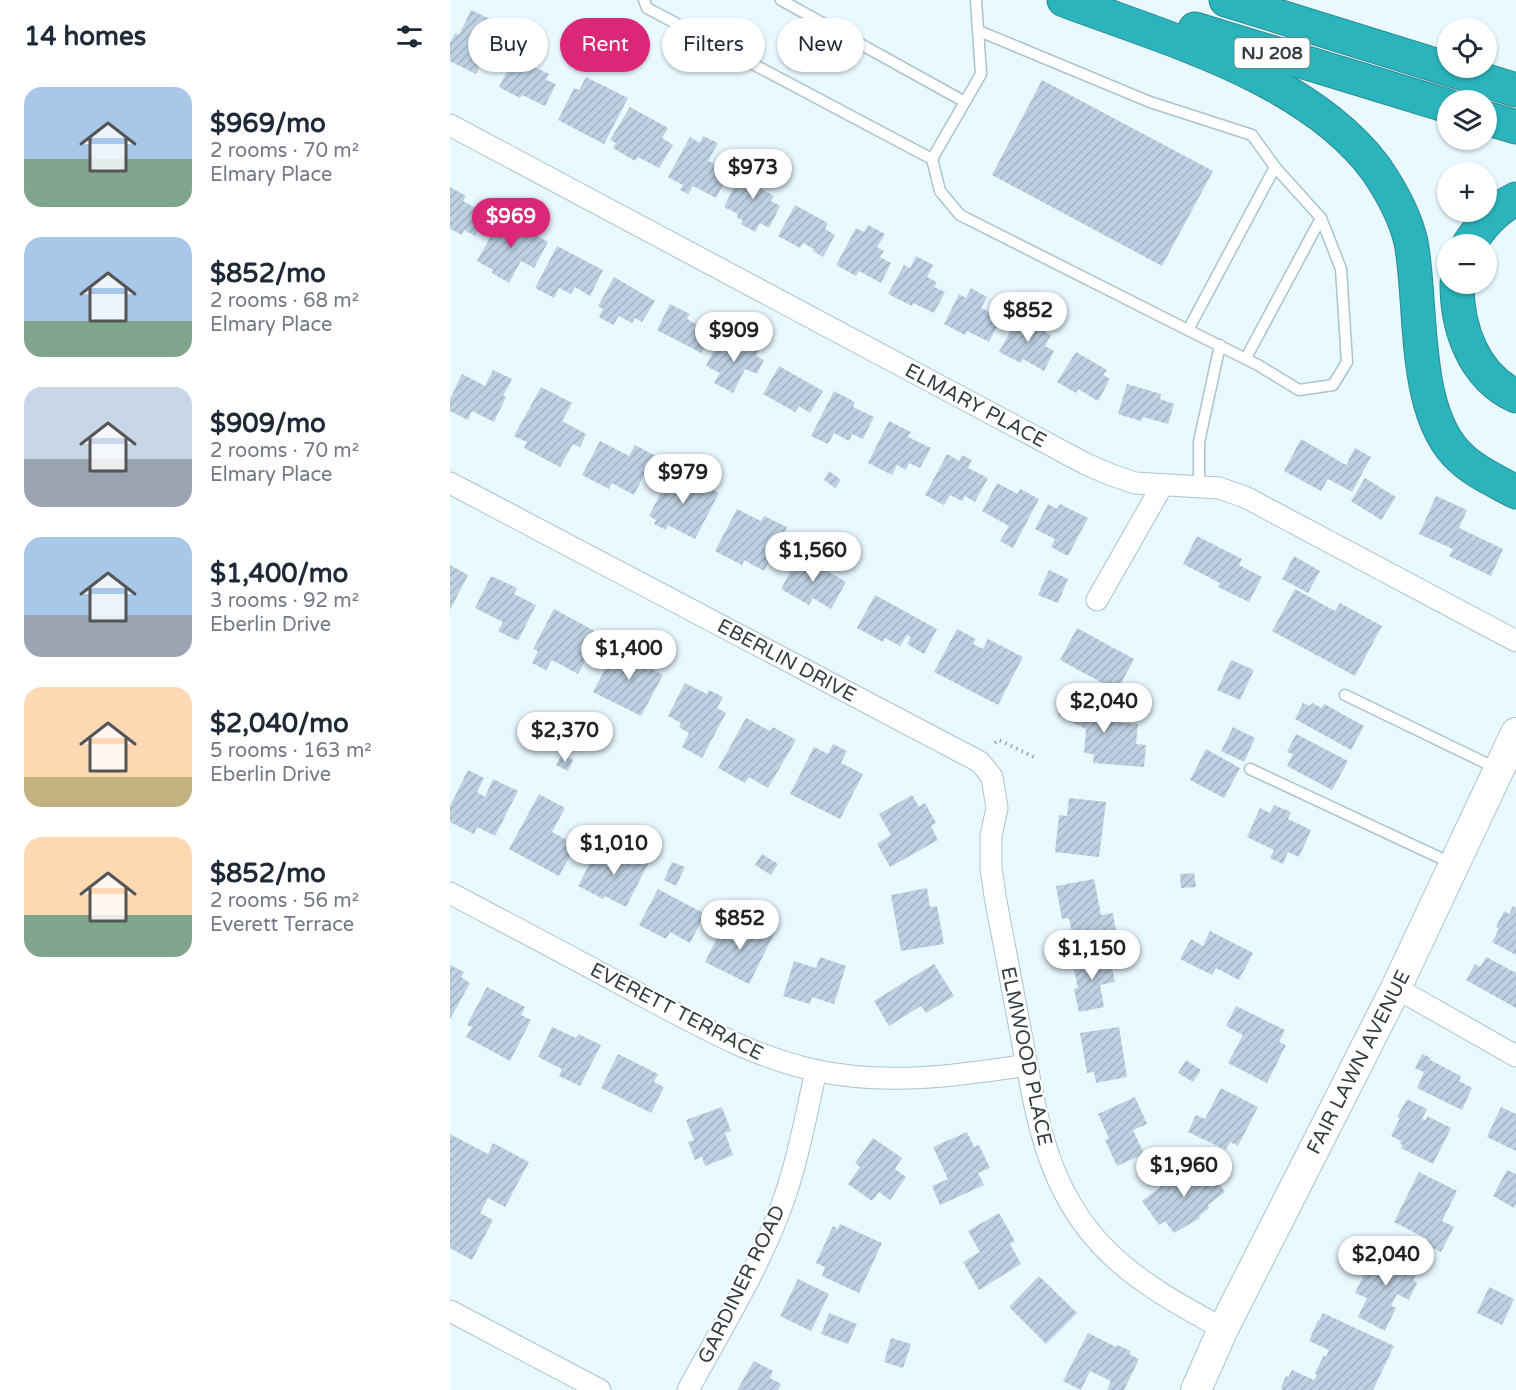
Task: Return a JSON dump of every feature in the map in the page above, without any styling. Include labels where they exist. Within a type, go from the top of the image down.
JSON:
[{"type":"highway","points":[[1064,0],[1243,69],[1279,87],[1309,106],[1356,146],[1390,190],[1410,239],[1415,267],[1425,385],[1431,411],[1442,436],[1461,458],[1483,474],[1516,492]]},
{"type":"highway","name":"NJ 208","points":[[1095,0],[1437,103]]},
{"type":"highway","name":"NJ 208","points":[[1226,0],[1516,90]]},
{"type":"highway","points":[[1497,121],[1516,127]]},
{"type":"highway","points":[[1476,234],[1484,223],[1505,204],[1516,199]]},
{"type":"highway","points":[[1457,294],[1462,331],[1472,355],[1489,377],[1516,396]]},
{"type":"main road","name":"FAIR LAWN AVENUE","points":[[1196,1390],[1223,1329],[1396,988],[1516,733]]},
{"type":"street","name":"ELMARY PLACE","points":[[450,125],[1086,464],[1135,483],[1219,488],[1245,497],[1516,641]]},
{"type":"street","name":"EBERLIN DRIVE","points":[[450,483],[980,762],[992,777]]},
{"type":"street","points":[[1097,600],[1162,486]]},
{"type":"street","name":"ELMWOOD PLACE","points":[[992,777],[997,808],[991,836],[993,877],[1035,1112],[1054,1174],[1071,1204],[1091,1232],[1118,1262],[1147,1285],[1223,1329]]},
{"type":"street","name":"EVERETT TERRACE","points":[[450,893],[727,1040],[778,1061],[816,1071],[894,1080],[950,1076],[1027,1065]]},
{"type":"street","points":[[1396,988],[1516,1056]]},
{"type":"street","name":"GARDINER ROAD","points":[[688,1390],[759,1257],[774,1224],[788,1188],[816,1071]]},
{"type":"street","points":[[450,1311],[600,1390]]},
{"type":"lane","points":[[644,0],[647,8],[932,159]]},
{"type":"lane","points":[[781,0],[965,102]]},
{"type":"lane","points":[[976,0],[980,31],[981,74],[932,159],[940,191],[960,215],[1246,358],[1299,390],[1333,385],[1347,362],[1341,269],[1321,218],[1275,167],[1252,135],[1150,102],[980,31]]},
{"type":"lane","points":[[1188,330],[1275,167]]},
{"type":"lane","points":[[1246,358],[1321,218]]},
{"type":"lane","points":[[1199,486],[1199,442],[1220,345]]},
{"type":"lane","points":[[1345,695],[1499,770]]},
{"type":"lane","points":[[1250,770],[1454,864]]},
{"type":"path","points":[[995,743],[999,740],[1036,758]]},
{"type":"building","points":[[471,10],[488,18],[468,18],[468,70],[450,61],[450,43],[455,33],[459,35]]},
{"type":"building","points":[[506,72],[545,72],[549,74],[546,80],[556,84],[545,106],[522,95],[520,98],[499,87]]},
{"type":"building","points":[[586,77],[628,98],[604,144],[558,120],[574,88],[579,90]]},
{"type":"building","points":[[1042,80],[1213,171],[1162,266],[992,175]]},
{"type":"building","points":[[630,107],[668,128],[662,138],[673,145],[659,168],[638,157],[635,161],[613,148],[616,143],[610,140]]},
{"type":"building","points":[[703,136],[718,143],[708,161],[717,165],[714,170],[727,177],[716,198],[693,186],[688,194],[680,190],[683,185],[668,177],[690,137],[700,143]]},
{"type":"building","points":[[759,162],[771,168],[761,189],[774,196],[771,201],[780,206],[769,228],[760,223],[755,232],[741,224],[743,220],[737,218],[738,214],[724,207],[740,175],[747,179],[752,168],[755,170]]},
{"type":"building","points":[[450,187],[466,196],[463,201],[487,215],[475,236],[464,230],[462,235],[450,229]]},
{"type":"building","points":[[795,205],[828,223],[825,229],[835,235],[823,257],[803,243],[800,248],[778,236]]},
{"type":"building","points":[[502,216],[548,242],[534,268],[521,261],[509,283],[477,261]]},
{"type":"building","points":[[868,225],[885,234],[877,247],[884,251],[880,257],[891,263],[881,283],[859,271],[856,276],[836,265],[856,228],[864,232]]},
{"type":"building","points":[[557,246],[603,270],[590,296],[575,287],[571,294],[559,288],[554,298],[535,288]]},
{"type":"building","points":[[916,256],[933,265],[927,277],[937,282],[934,287],[945,292],[934,313],[913,303],[912,306],[888,294],[904,265],[910,268]]},
{"type":"building","points":[[614,277],[655,301],[642,322],[635,318],[632,323],[619,316],[613,325],[599,317],[603,309],[598,306]]},
{"type":"building","points":[[971,288],[987,297],[981,308],[993,314],[991,318],[999,322],[989,342],[967,331],[965,335],[944,324],[959,294],[966,298]]},
{"type":"building","points":[[670,304],[690,314],[687,319],[712,332],[701,353],[657,330]]},
{"type":"building","points":[[1027,316],[1048,327],[1045,332],[1051,335],[1045,346],[1054,351],[1044,371],[1023,359],[1021,363],[999,352],[1017,319],[1024,323]]},
{"type":"building","points":[[721,337],[742,348],[746,341],[760,348],[756,356],[764,360],[757,374],[745,369],[733,393],[714,383],[720,373],[706,366]]},
{"type":"building","points":[[1076,352],[1107,370],[1103,375],[1110,379],[1098,401],[1078,389],[1076,393],[1057,382]]},
{"type":"building","points":[[779,366],[823,391],[810,413],[799,406],[795,412],[763,394]]},
{"type":"building","points":[[493,370],[512,379],[494,422],[472,411],[468,420],[450,411],[450,399],[462,374],[485,386]]},
{"type":"building","points":[[1127,384],[1161,394],[1160,399],[1174,404],[1168,424],[1143,417],[1141,421],[1118,414]]},
{"type":"building","points":[[541,387],[572,403],[562,421],[586,434],[580,447],[573,444],[560,467],[524,448],[527,442],[514,436]]},
{"type":"building","points":[[834,391],[855,402],[853,407],[874,417],[863,439],[852,434],[849,441],[834,433],[828,444],[811,436]]},
{"type":"building","points":[[889,421],[911,432],[908,437],[931,448],[920,468],[909,463],[906,470],[897,465],[892,475],[868,463]]},
{"type":"building","points":[[1301,439],[1346,465],[1355,448],[1371,457],[1352,492],[1328,479],[1321,491],[1284,471]]},
{"type":"building","points":[[600,441],[629,456],[635,445],[654,455],[634,495],[612,483],[609,489],[582,475]]},
{"type":"building","points":[[947,454],[959,461],[962,455],[972,460],[968,468],[988,478],[975,502],[965,496],[962,501],[950,495],[944,505],[925,495]]},
{"type":"building","points":[[673,469],[719,493],[695,539],[668,525],[666,530],[654,524],[656,520],[649,516]]},
{"type":"building","points":[[829,471],[841,480],[835,488],[824,480]]},
{"type":"building","points":[[1365,478],[1396,497],[1381,520],[1351,501]]},
{"type":"building","points":[[997,483],[1018,494],[1020,489],[1039,499],[1013,548],[1000,541],[1009,526],[982,511]]},
{"type":"building","points":[[1436,496],[1467,510],[1459,528],[1503,549],[1491,576],[1449,556],[1453,549],[1419,534]]},
{"type":"building","points":[[1048,504],[1057,509],[1060,504],[1088,518],[1068,556],[1051,547],[1055,539],[1035,529]]},
{"type":"building","points":[[737,509],[761,521],[764,516],[787,527],[764,571],[744,560],[742,565],[715,551]]},
{"type":"building","points":[[1197,536],[1242,559],[1239,565],[1262,577],[1249,602],[1218,587],[1220,583],[1183,564]]},
{"type":"building","points":[[799,555],[846,582],[831,609],[813,598],[809,605],[781,589]]},
{"type":"building","points":[[1294,556],[1320,571],[1308,593],[1282,579]]},
{"type":"building","points":[[450,565],[468,575],[450,610]]},
{"type":"building","points":[[1049,570],[1068,579],[1058,603],[1038,595]]},
{"type":"building","points":[[491,576],[517,588],[514,594],[536,605],[518,641],[498,631],[503,622],[475,608]]},
{"type":"building","points":[[1295,589],[1335,611],[1340,603],[1382,626],[1355,676],[1272,631]]},
{"type":"building","points":[[875,595],[937,629],[924,654],[907,644],[911,637],[907,635],[900,646],[885,638],[883,642],[857,628]]},
{"type":"building","points":[[554,609],[600,634],[578,674],[552,660],[546,670],[532,663],[538,651],[533,649]]},
{"type":"building","points":[[1077,628],[1134,659],[1117,691],[1060,660]]},
{"type":"building","points":[[957,629],[976,639],[973,644],[983,649],[988,639],[1023,657],[998,705],[934,672]]},
{"type":"building","points":[[617,646],[641,658],[643,654],[656,662],[652,669],[663,675],[641,716],[593,692]]},
{"type":"building","points":[[1231,660],[1254,670],[1240,700],[1217,690]]},
{"type":"building","points":[[685,683],[707,694],[709,690],[723,697],[717,708],[726,713],[702,758],[682,747],[689,733],[679,727],[681,723],[668,716]]},
{"type":"building","points":[[1070,690],[1102,706],[1101,721],[1138,724],[1136,744],[1146,745],[1144,767],[1093,763],[1094,754],[1084,753],[1086,729],[1058,715]]},
{"type":"building","points":[[1303,703],[1310,706],[1312,703],[1322,708],[1324,704],[1364,726],[1351,750],[1295,719]]},
{"type":"building","points":[[746,718],[770,731],[773,727],[796,740],[768,788],[749,777],[745,783],[718,768]]},
{"type":"building","points":[[1233,727],[1255,738],[1244,762],[1221,751]]},
{"type":"building","points":[[1296,734],[1348,761],[1332,790],[1287,766],[1293,754],[1287,752]]},
{"type":"building","points":[[833,744],[847,751],[841,763],[863,774],[840,819],[790,794],[814,747],[828,754]]},
{"type":"building","points":[[1206,749],[1240,768],[1224,798],[1190,780]]},
{"type":"building","points":[[562,754],[573,760],[568,771],[556,765]]},
{"type":"building","points":[[468,770],[484,778],[477,792],[485,797],[493,779],[518,791],[495,836],[477,827],[474,834],[450,822],[450,806]]},
{"type":"building","points":[[539,794],[565,808],[552,832],[576,845],[559,876],[509,849]]},
{"type":"building","points":[[912,795],[919,807],[925,803],[936,823],[931,826],[938,840],[890,867],[877,844],[891,835],[879,814]]},
{"type":"building","points":[[1069,798],[1106,802],[1099,857],[1055,852],[1059,815],[1067,816]]},
{"type":"building","points":[[1274,805],[1291,812],[1288,819],[1311,830],[1299,857],[1288,852],[1283,864],[1270,858],[1274,850],[1247,837],[1260,808],[1270,813]]},
{"type":"building","points":[[623,848],[649,862],[626,907],[605,896],[603,899],[578,886],[597,850],[617,860]]},
{"type":"building","points":[[762,854],[778,864],[771,875],[755,865]]},
{"type":"building","points":[[672,862],[685,867],[676,886],[664,880]]},
{"type":"building","points":[[1194,873],[1196,887],[1181,888],[1180,874]]},
{"type":"building","points":[[1094,879],[1101,915],[1113,913],[1116,932],[1073,940],[1069,918],[1062,919],[1056,886]]},
{"type":"building","points":[[927,888],[930,907],[937,906],[944,944],[901,951],[891,895]]},
{"type":"building","points":[[658,889],[705,914],[690,943],[670,932],[666,939],[639,925]]},
{"type":"building","points":[[1513,906],[1516,908],[1516,955],[1492,942],[1499,929],[1496,927],[1504,911],[1509,914]]},
{"type":"building","points":[[754,922],[775,932],[749,984],[705,962],[725,923],[748,934]]},
{"type":"building","points":[[1210,931],[1253,953],[1239,980],[1216,968],[1212,975],[1180,959],[1191,939],[1203,946]]},
{"type":"building","points":[[1109,954],[1115,982],[1100,985],[1104,1007],[1079,1012],[1074,989],[1078,988],[1072,962]]},
{"type":"building","points":[[820,957],[846,966],[834,1004],[812,997],[810,1004],[783,996],[794,961],[816,968]]},
{"type":"building","points":[[1486,957],[1516,973],[1516,1008],[1466,980],[1475,964],[1480,967]]},
{"type":"building","points":[[934,964],[954,996],[926,1013],[921,1006],[889,1026],[874,1001]]},
{"type":"building","points":[[450,965],[464,972],[461,977],[470,983],[450,1019]]},
{"type":"building","points":[[487,987],[525,1007],[521,1015],[531,1020],[510,1061],[466,1037],[472,1027],[467,1025]]},
{"type":"building","points":[[1236,1006],[1285,1030],[1279,1042],[1286,1045],[1267,1083],[1228,1063],[1243,1035],[1226,1026]]},
{"type":"building","points":[[552,1027],[576,1038],[578,1034],[601,1045],[580,1086],[559,1076],[562,1069],[538,1057]]},
{"type":"building","points":[[1119,1027],[1127,1077],[1096,1083],[1094,1072],[1087,1073],[1080,1033]]},
{"type":"building","points":[[618,1054],[658,1074],[654,1082],[664,1087],[651,1113],[601,1088]]},
{"type":"building","points":[[1422,1054],[1461,1076],[1459,1081],[1472,1088],[1462,1110],[1417,1088],[1424,1072],[1415,1068]]},
{"type":"building","points":[[1186,1060],[1201,1070],[1193,1082],[1178,1073]]},
{"type":"building","points":[[1221,1088],[1258,1107],[1238,1146],[1230,1142],[1226,1150],[1188,1132],[1196,1115],[1205,1119]]},
{"type":"building","points":[[1135,1097],[1147,1124],[1133,1130],[1144,1154],[1117,1166],[1105,1140],[1109,1138],[1098,1114]]},
{"type":"building","points":[[1407,1099],[1427,1109],[1422,1119],[1426,1120],[1427,1116],[1451,1128],[1433,1164],[1401,1148],[1403,1145],[1400,1144],[1401,1141],[1391,1136],[1400,1118],[1397,1117]]},
{"type":"building","points":[[722,1107],[731,1131],[725,1133],[733,1155],[705,1166],[702,1157],[695,1160],[688,1142],[694,1140],[686,1120]]},
{"type":"building","points":[[1501,1107],[1516,1114],[1516,1151],[1487,1137]]},
{"type":"building","points":[[967,1132],[974,1147],[979,1145],[990,1168],[978,1173],[984,1185],[940,1205],[932,1186],[948,1179],[933,1147]]},
{"type":"building","points":[[450,1134],[488,1154],[493,1143],[529,1162],[505,1207],[488,1198],[480,1213],[493,1220],[472,1260],[450,1248]]},
{"type":"building","points":[[873,1138],[902,1158],[895,1169],[906,1177],[890,1200],[879,1192],[872,1201],[848,1184],[860,1167],[855,1163]]},
{"type":"building","points":[[1194,1162],[1204,1175],[1210,1171],[1225,1192],[1208,1205],[1209,1208],[1199,1216],[1200,1218],[1174,1233],[1165,1221],[1159,1225],[1142,1201]]},
{"type":"building","points":[[1507,1170],[1516,1174],[1514,1208],[1493,1196]]},
{"type":"building","points":[[1419,1172],[1457,1191],[1442,1221],[1454,1227],[1441,1252],[1425,1244],[1427,1239],[1394,1222]]},
{"type":"building","points":[[999,1213],[1015,1241],[1010,1244],[1021,1264],[979,1290],[963,1262],[980,1252],[968,1231]]},
{"type":"building","points":[[840,1224],[882,1243],[859,1293],[822,1276],[825,1267],[816,1263],[833,1226],[838,1229]]},
{"type":"building","points":[[1394,1250],[1422,1264],[1413,1280],[1417,1283],[1409,1300],[1397,1294],[1391,1306],[1396,1308],[1385,1331],[1358,1317],[1367,1298],[1355,1293],[1373,1256],[1388,1263]]},
{"type":"building","points":[[1039,1276],[1077,1313],[1046,1344],[1009,1307]]},
{"type":"building","points":[[798,1279],[829,1294],[811,1331],[780,1316]]},
{"type":"building","points":[[1489,1287],[1514,1299],[1502,1325],[1477,1313]]},
{"type":"building","points":[[829,1313],[857,1324],[848,1344],[821,1334]]},
{"type":"building","points":[[1323,1313],[1394,1346],[1373,1390],[1282,1390],[1286,1376],[1288,1377],[1292,1370],[1314,1380],[1317,1375],[1315,1373],[1329,1350],[1309,1341]]},
{"type":"building","points":[[1088,1333],[1116,1347],[1117,1345],[1131,1351],[1129,1354],[1139,1359],[1124,1390],[1107,1390],[1111,1381],[1090,1371],[1081,1390],[1063,1381]]},
{"type":"building","points":[[891,1338],[911,1344],[903,1368],[884,1362]]},
{"type":"building","points":[[754,1361],[773,1371],[770,1378],[781,1384],[778,1390],[737,1390]]}]
